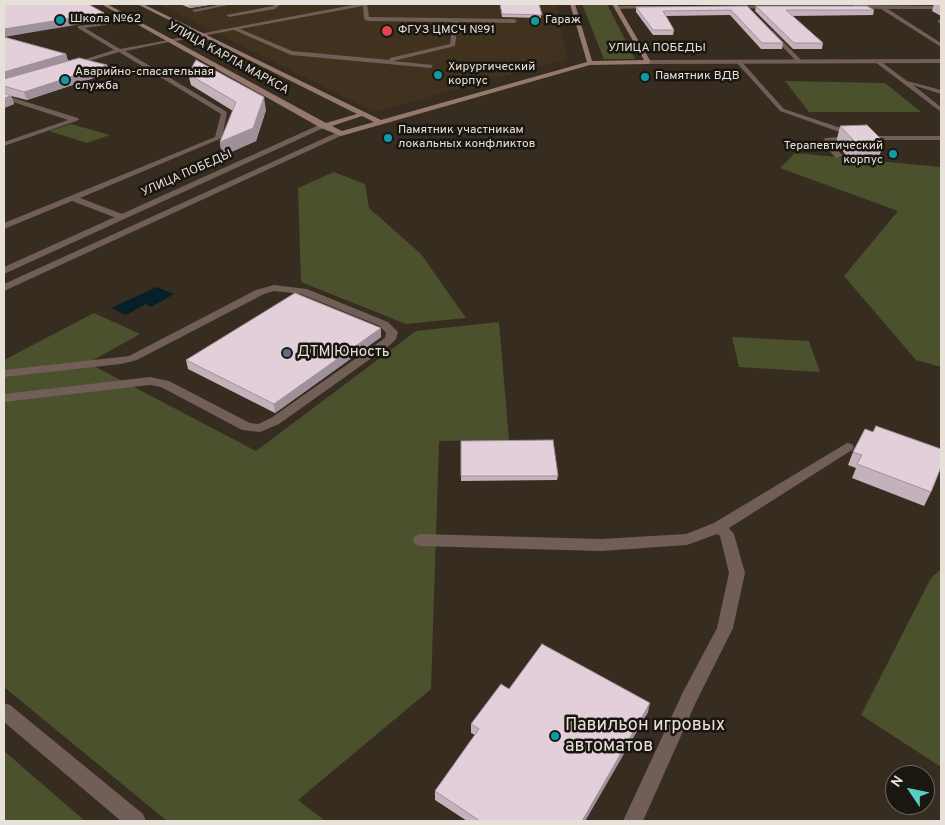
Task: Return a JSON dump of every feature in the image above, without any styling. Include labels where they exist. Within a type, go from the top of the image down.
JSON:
[{"type":"main road","name":"УЛИЦА КАРЛА МАРКСА","points":[[104,4],[341,134]]},
{"type":"main road","name":"УЛИЦА КАРЛА МАРКСА","points":[[140,4],[363,114]]},
{"type":"main road","points":[[572,4],[590,63]]},
{"type":"main road","points":[[616,6],[648,62]]},
{"type":"main road","name":"УЛИЦА ПОБЕДЫ","points":[[341,134],[590,63],[648,62]]},
{"type":"main road","points":[[363,114],[381,123]]},
{"type":"main road","name":"УЛИЦА ПОБЕДЫ","points":[[324,126],[363,114]]},
{"type":"street","points":[[195,10],[230,4]]},
{"type":"street","points":[[229,15],[275,7],[278,4]]},
{"type":"street","points":[[70,65],[117,51],[365,4],[368,19],[514,20]]},
{"type":"street","points":[[880,5],[941,44]]},
{"type":"street","points":[[843,7],[931,5],[941,7]]},
{"type":"street","points":[[616,6],[656,8]]},
{"type":"street","points":[[726,8],[775,8]]},
{"type":"street","points":[[746,8],[753,15]]},
{"type":"street","points":[[4,226],[218,138],[225,113],[117,51],[80,27],[132,19]]},
{"type":"street","points":[[380,62],[453,46],[456,20]]},
{"type":"street","points":[[234,28],[291,54],[431,66]]},
{"type":"street","points":[[767,29],[800,62]]},
{"type":"street","points":[[878,61],[941,109]]},
{"type":"street","name":"УЛИЦА ПОБЕДЫ","points":[[648,62],[941,61]]},
{"type":"street","points":[[739,62],[782,110],[864,138]]},
{"type":"street","points":[[902,80],[941,92]]},
{"type":"street","points":[[4,97],[75,120],[4,144]]},
{"type":"street","name":"УЛИЦА ПОБЕДЫ","points":[[4,271],[324,126]]},
{"type":"street","name":"УЛИЦА ПОБЕДЫ","points":[[4,288],[341,134]]},
{"type":"street","points":[[839,156],[826,143],[828,140],[941,138]]},
{"type":"street","points":[[72,198],[122,217]]},
{"type":"street","points":[[4,374],[121,362],[133,358],[260,292],[274,288],[303,291],[384,324],[392,332],[390,339],[386,343],[275,421],[260,428],[247,427],[164,384],[150,381],[4,398]]},
{"type":"street","points":[[420,540],[601,545],[687,539],[719,527],[848,447]]},
{"type":"street","points":[[633,821],[689,698],[725,628],[737,573],[727,534],[719,527]]},
{"type":"street","points":[[4,711],[136,821]]},
{"type":"shaded area","name":"ФГУЗ ЦМСЧ №91","points":[[158,4],[556,4],[567,59],[374,112]]},
{"type":"green space","points":[[582,4],[607,4],[635,59],[604,59]]},
{"type":"green space","points":[[785,81],[885,83],[921,112],[809,112]]},
{"type":"green space","points":[[71,124],[110,135],[87,143],[49,131]]},
{"type":"green space","points":[[795,153],[941,167],[941,367],[916,360],[844,276],[898,211],[780,168]]},
{"type":"green space","points":[[334,172],[365,184],[369,208],[421,254],[466,318],[406,324],[301,282],[298,188]]},
{"type":"green space","points":[[94,313],[140,334],[88,363],[256,451],[416,331],[499,322],[509,440],[439,441],[431,689],[298,800],[325,821],[167,821],[4,687],[4,360]]},
{"type":"green space","points":[[732,337],[809,341],[820,372],[739,367]]},
{"type":"green space","points":[[941,569],[941,767],[861,715],[931,578]]},
{"type":"green space","points":[[4,751],[85,821],[4,821]]},
{"type":"water","points":[[157,287],[174,294],[151,307],[146,304],[126,315],[111,308]]},
{"type":"building","points":[[4,4],[88,4],[104,13],[4,29]]},
{"type":"building","points":[[500,4],[539,4],[542,15],[502,14]]},
{"type":"building","points":[[747,6],[783,43],[762,43],[731,10],[663,11],[674,30],[653,30],[636,7]]},
{"type":"building","points":[[756,6],[867,6],[874,10],[786,10],[823,43],[794,43]]},
{"type":"building","points":[[4,37],[66,54],[4,72]]},
{"type":"building","points":[[79,58],[107,65],[24,92],[4,86],[4,79]]},
{"type":"building","points":[[196,60],[264,97],[253,128],[220,142],[236,102],[188,74]]},
{"type":"building","points":[[4,93],[11,96],[4,98]]},
{"type":"building","points":[[867,125],[884,142],[855,142],[840,126]]},
{"type":"building","name":"ДТМ Юность","points":[[295,293],[381,328],[274,404],[186,360]]},
{"type":"building","points":[[876,426],[941,449],[941,467],[931,492],[857,464],[862,455],[853,452],[865,429],[873,432]]},
{"type":"building","points":[[553,440],[558,476],[461,476],[461,441]]},
{"type":"building","name":"Павильон игровых автоматов","points":[[542,644],[650,703],[582,821],[480,821],[435,791],[479,729],[471,724],[501,684],[509,689]]},
{"type":"place","name":"Школа №62","points":[[60,20]]},
{"type":"place","name":"Гараж","points":[[535,21]]},
{"type":"place","name":"ФГУЗ ЦМСЧ №91","points":[[387,31]]},
{"type":"place","name":"Хирургический корпус","points":[[438,75]]},
{"type":"place","name":"Памятник ВДВ","points":[[645,77]]},
{"type":"place","name":"Аварийно-спасательная служба","points":[[65,80]]},
{"type":"place","name":"Памятник участникам локальных конфликтов","points":[[388,138]]},
{"type":"place","name":"Терапевтический корпус","points":[[893,154]]},
{"type":"place","name":"ДТМ Юность","points":[[287,353]]},
{"type":"place","name":"Павильон игровых автоматов","points":[[555,736]]}]
